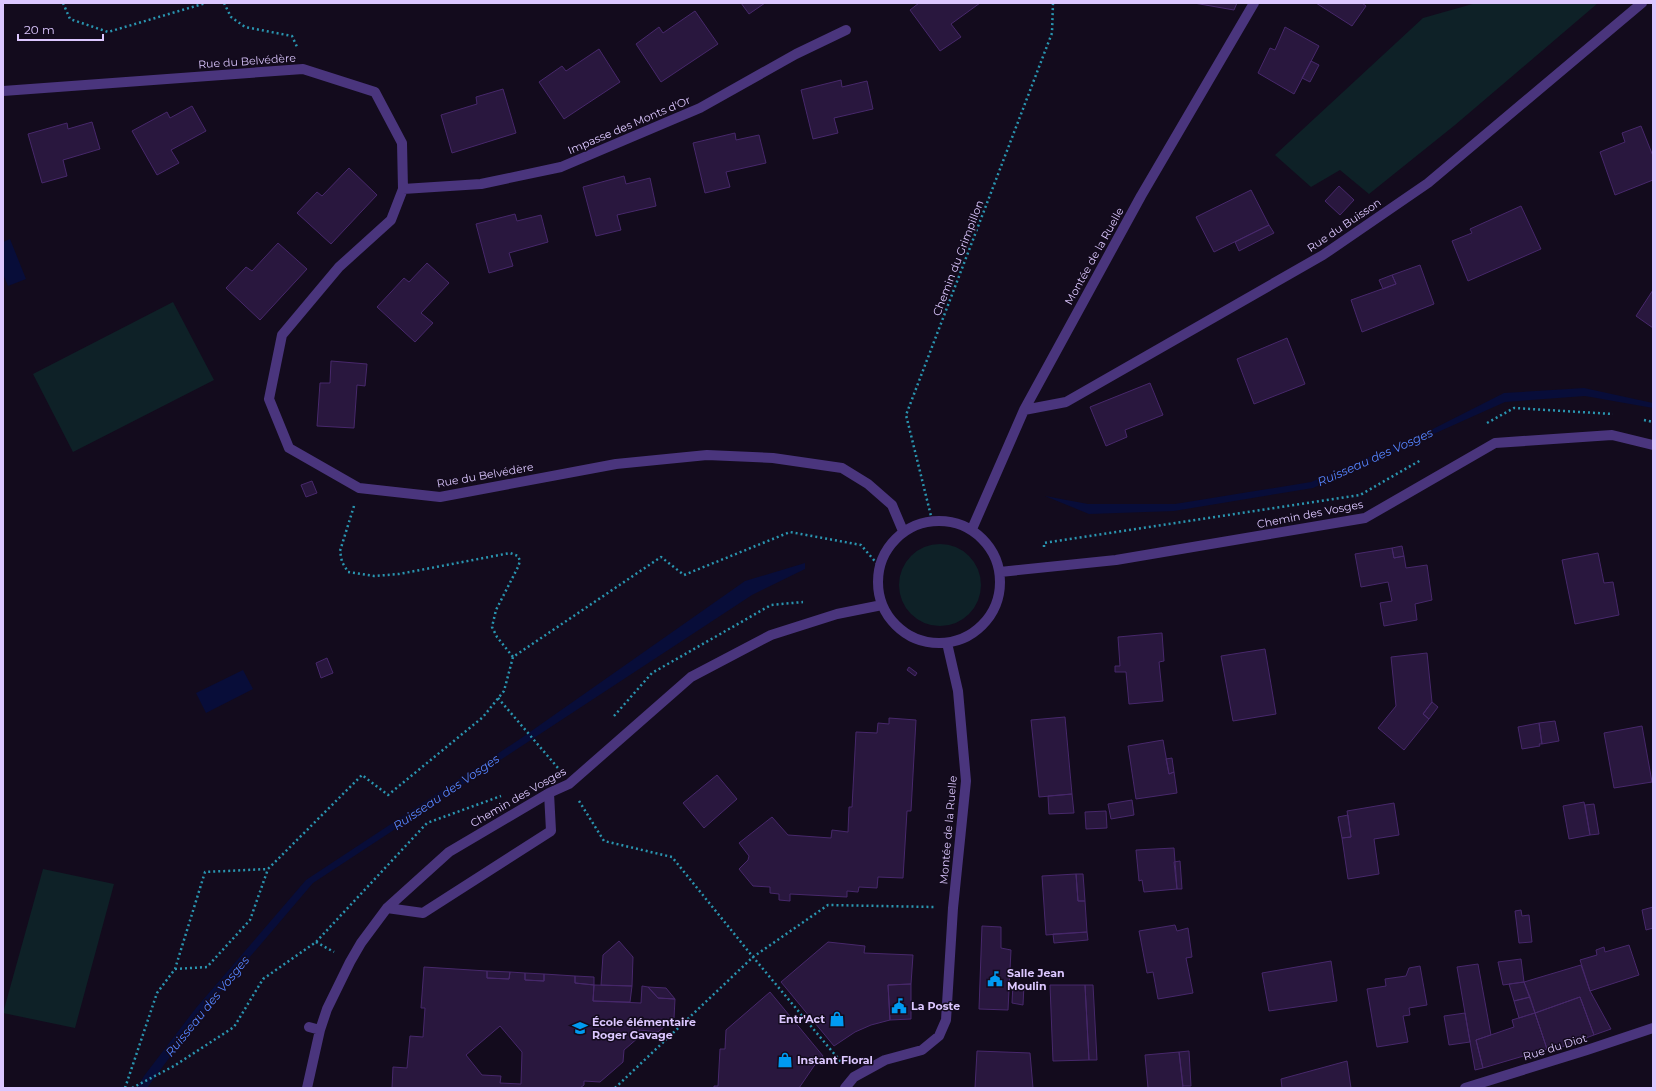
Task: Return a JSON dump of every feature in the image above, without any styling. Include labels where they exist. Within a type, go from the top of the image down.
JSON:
[{"type":"street","name":"Montée de la Ruelle","points":[[972,529],[1024,410],[1141,196],[1254,3]]},
{"type":"street","name":"Rue du Buisson","points":[[1024,410],[1066,402],[1323,255],[1428,183],[1642,3]]},
{"type":"street","name":"Impasse des Monts d'Or","points":[[403,189],[481,184],[561,167],[700,108],[796,54],[846,30]]},
{"type":"street","name":"Rue du Belvédère","points":[[3,92],[303,69],[375,92],[402,143],[403,189],[391,220],[339,267],[282,335],[269,399],[289,448],[359,488],[440,497],[616,464],[707,455],[773,458],[842,468],[868,484],[892,505],[903,531]]},
{"type":"street","name":"Chemin des Vosges","points":[[1000,572],[1044,569],[1116,560],[1365,518],[1495,443],[1612,435],[1653,445]]},
{"type":"street","points":[[932,520],[953,522],[972,529],[986,541],[995,556],[1000,572],[1000,592],[994,611],[982,626],[966,638],[947,643],[927,643],[908,636],[892,623],[882,605],[877,586],[879,566],[888,546],[903,531],[932,520]]},
{"type":"street","name":"Chemin des Vosges","points":[[307,1088],[320,1030],[327,1009],[350,962],[361,944],[388,908],[449,852],[549,793],[569,784],[691,677],[772,635],[837,614],[882,605]]},
{"type":"street","name":"Montée de la Ruelle","points":[[854,1077],[885,1060],[922,1050],[939,1036],[946,1020],[953,908],[966,781],[958,691],[947,643]]},
{"type":"street","points":[[388,908],[423,913],[551,831],[549,793]]},
{"type":"street","points":[[309,1027],[320,1030]]},
{"type":"street","name":"Rue du Diot","points":[[1464,1088],[1653,1028]]},
{"type":"street","points":[[845,1088],[854,1077]]},
{"type":"path","points":[[63,3],[70,19],[108,32],[206,3]]},
{"type":"path","points":[[224,3],[231,17],[245,27],[292,36],[298,49],[303,69]]},
{"type":"path","name":"Chemin du Grimpillon","points":[[932,520],[906,415],[1052,33],[1052,3]]},
{"type":"path","points":[[1481,427],[1514,408],[1606,412],[1614,414]]},
{"type":"path","points":[[1637,419],[1653,422]]},
{"type":"path","points":[[1044,569],[1044,543],[1360,495],[1427,457]]},
{"type":"path","points":[[359,488],[340,551],[342,562],[348,572],[374,576],[399,574],[510,553],[518,556],[520,561],[518,567],[496,610],[492,627],[497,638],[513,657]]},
{"type":"path","points":[[175,969],[207,967],[250,920],[268,869],[362,775],[388,795],[483,717],[504,691],[513,657],[662,557],[684,575],[790,532],[860,545],[879,566]]},
{"type":"path","points":[[498,698],[563,774],[604,841],[672,857],[753,957],[854,1077]]},
{"type":"path","points":[[125,1088],[157,994],[175,969],[205,872],[268,869]]},
{"type":"path","points":[[615,1088],[753,957],[828,905],[953,908]]},
{"type":"path","points":[[132,1088],[174,1066]]},
{"type":"shaded area","points":[[1476,3],[1598,3],[1455,125],[1369,194],[1340,170],[1311,187],[1275,155],[1423,18]]},
{"type":"shaded area","points":[[173,302],[214,380],[73,452],[33,374]]},
{"type":"shaded area","points":[[932,544],[948,544],[963,551],[974,562],[981,577],[981,593],[978,601],[969,614],[956,623],[948,626],[932,626],[917,619],[906,608],[899,593],[899,577],[906,562],[917,551]]},
{"type":"shaded area","points":[[43,869],[114,884],[75,1028],[3,1013]]},
{"type":"water","points":[[10,239],[26,279],[8,286],[3,274],[3,242]]},
{"type":"water","name":"Ruisseau des Vosges","points":[[1584,388],[1653,403],[1653,408],[1585,396],[1505,402],[1313,488],[1174,511],[1089,514],[1045,496],[1088,504],[1175,504],[1311,482],[1425,433],[1504,393]]},
{"type":"water","name":"Ruisseau des Vosges","points":[[805,563],[805,569],[752,595],[313,883],[203,1012],[147,1088],[137,1088],[144,1076],[196,1008],[306,880],[520,739],[745,581]]},
{"type":"water","points":[[243,670],[253,689],[206,713],[196,693]]},
{"type":"building","points":[[741,3],[765,3],[749,14]]},
{"type":"building","points":[[919,3],[980,3],[951,24],[961,37],[940,51],[910,10]]},
{"type":"building","points":[[1194,3],[1237,3],[1234,10]]},
{"type":"building","points":[[1316,3],[1362,3],[1366,6],[1352,26]]},
{"type":"building","points":[[695,11],[718,44],[661,82],[636,44],[659,27],[663,33]]},
{"type":"building","points":[[1285,27],[1319,46],[1294,94],[1258,73],[1270,48],[1275,50]]},
{"type":"building","points":[[599,49],[620,82],[564,119],[539,82],[562,66],[566,71]]},
{"type":"building","points":[[1311,61],[1319,65],[1310,82],[1302,78]]},
{"type":"building","points":[[841,80],[842,87],[867,81],[873,109],[834,118],[838,133],[813,139],[801,90]]},
{"type":"building","points":[[503,89],[516,133],[452,153],[441,115],[477,104],[476,97]]},
{"type":"building","points":[[192,106],[206,131],[171,150],[179,163],[157,175],[132,131],[167,112],[170,118]]},
{"type":"building","points":[[92,122],[100,149],[63,160],[67,176],[42,183],[28,134],[67,123],[68,129]]},
{"type":"building","points":[[1641,126],[1653,156],[1653,180],[1615,195],[1600,152],[1625,142],[1622,133]]},
{"type":"building","points":[[735,133],[736,140],[759,135],[766,163],[726,172],[730,187],[705,193],[693,143]]},
{"type":"building","points":[[349,168],[377,195],[331,244],[297,213],[317,192],[322,196]]},
{"type":"building","points":[[624,176],[626,184],[650,178],[656,206],[617,215],[621,230],[596,236],[583,187]]},
{"type":"building","points":[[1339,186],[1354,200],[1340,215],[1325,201]]},
{"type":"building","points":[[1251,190],[1269,225],[1214,252],[1196,217]]},
{"type":"building","points":[[1521,206],[1541,249],[1468,281],[1452,241],[1472,233],[1470,229]]},
{"type":"building","points":[[515,214],[517,221],[541,215],[548,242],[509,253],[513,266],[489,273],[476,224]]},
{"type":"building","points":[[1269,225],[1274,233],[1239,251],[1235,242]]},
{"type":"building","points":[[278,243],[307,269],[260,320],[226,288],[246,267],[252,271]]},
{"type":"building","points":[[427,263],[449,283],[421,313],[433,323],[415,342],[377,307],[404,278],[409,282]]},
{"type":"building","points":[[1420,265],[1434,304],[1362,332],[1351,300],[1396,284],[1392,275]]},
{"type":"building","points":[[1392,275],[1396,284],[1383,289],[1379,280]]},
{"type":"building","points":[[1653,290],[1653,328],[1636,316]]},
{"type":"building","points":[[1287,338],[1305,384],[1254,404],[1237,359]]},
{"type":"building","points":[[331,361],[367,364],[365,386],[357,385],[354,428],[317,426],[320,383],[330,383]]},
{"type":"building","points":[[1150,383],[1163,415],[1125,430],[1127,437],[1106,446],[1090,407]]},
{"type":"building","points":[[312,481],[317,493],[306,497],[301,485]]},
{"type":"building","points":[[1402,546],[1404,556],[1394,558],[1392,548]]},
{"type":"building","points":[[1392,548],[1394,558],[1404,556],[1406,568],[1427,565],[1432,600],[1415,604],[1417,620],[1384,626],[1380,603],[1392,601],[1388,582],[1361,587],[1355,554]]},
{"type":"building","points":[[1598,553],[1604,583],[1613,582],[1619,615],[1575,624],[1562,560]]},
{"type":"building","points":[[1162,633],[1164,661],[1159,662],[1163,701],[1129,704],[1126,672],[1115,672],[1115,666],[1120,666],[1118,637]]},
{"type":"building","points":[[1265,649],[1276,714],[1233,721],[1221,656]]},
{"type":"building","points":[[1427,653],[1432,702],[1423,714],[1429,719],[1404,750],[1378,728],[1396,706],[1391,657]]},
{"type":"building","points":[[327,658],[333,673],[321,678],[316,663]]},
{"type":"building","points":[[909,667],[917,673],[915,676],[907,670]]},
{"type":"building","points":[[1432,702],[1438,707],[1429,719],[1423,714]]},
{"type":"building","points":[[1065,717],[1072,794],[1039,797],[1031,720]]},
{"type":"building","points":[[889,718],[916,720],[911,811],[907,811],[903,878],[878,877],[877,888],[859,887],[858,892],[847,891],[847,897],[790,894],[790,901],[779,900],[779,894],[770,893],[770,887],[753,886],[739,869],[748,860],[749,856],[739,843],[772,817],[788,835],[831,838],[832,830],[848,832],[849,807],[852,807],[856,732],[877,733],[878,723],[889,724]]},
{"type":"building","points":[[1555,721],[1559,741],[1542,744],[1539,723]]},
{"type":"building","points":[[1539,723],[1542,744],[1539,744],[1540,746],[1522,749],[1518,727]]},
{"type":"building","points":[[1642,726],[1652,782],[1614,788],[1604,733]]},
{"type":"building","points":[[1163,740],[1169,774],[1174,772],[1177,793],[1136,799],[1128,746]]},
{"type":"building","points":[[1172,758],[1174,772],[1169,774],[1166,759]]},
{"type":"building","points":[[717,775],[737,799],[704,828],[683,803]]},
{"type":"building","points":[[1072,794],[1074,813],[1049,814],[1048,796]]},
{"type":"building","points":[[1132,800],[1134,815],[1111,819],[1108,804]]},
{"type":"building","points":[[1584,802],[1590,835],[1569,839],[1563,806]]},
{"type":"building","points":[[1394,803],[1399,835],[1374,839],[1379,874],[1348,879],[1342,838],[1351,837],[1347,811]]},
{"type":"building","points":[[1594,804],[1599,834],[1590,835],[1585,805]]},
{"type":"building","points":[[1106,811],[1107,828],[1086,829],[1085,812]]},
{"type":"building","points":[[1348,815],[1351,837],[1342,838],[1338,817]]},
{"type":"building","points":[[1174,848],[1177,889],[1144,892],[1142,880],[1139,881],[1136,850]]},
{"type":"building","points":[[1180,861],[1182,889],[1177,889],[1174,862]]},
{"type":"building","points":[[1076,874],[1083,874],[1085,901],[1078,901]]},
{"type":"building","points":[[1076,874],[1078,901],[1085,901],[1087,932],[1046,935],[1042,876]]},
{"type":"building","points":[[1653,907],[1653,928],[1646,930],[1642,910]]},
{"type":"building","points":[[1521,910],[1522,916],[1529,915],[1532,942],[1519,943],[1515,911]]},
{"type":"building","points":[[1175,925],[1177,931],[1188,928],[1192,957],[1186,958],[1193,993],[1158,999],[1153,972],[1147,973],[1139,931]]},
{"type":"building","name":"Salle Jean Moulin","points":[[982,926],[1001,927],[1001,948],[1011,950],[1008,1010],[979,1009]]},
{"type":"building","points":[[1087,932],[1088,940],[1054,943],[1053,934]]},
{"type":"building","points":[[619,941],[633,957],[632,986],[601,985],[603,955]]},
{"type":"building","points":[[828,942],[865,946],[864,953],[913,955],[911,984],[888,985],[890,1020],[871,1025],[855,1032],[834,1046],[781,982]]},
{"type":"building","points":[[1629,945],[1639,975],[1590,991],[1580,960],[1597,955],[1596,950],[1604,947],[1605,952]]},
{"type":"building","points":[[1521,959],[1524,982],[1503,985],[1498,962]]},
{"type":"building","points":[[1331,961],[1337,1001],[1269,1011],[1262,973]]},
{"type":"building","points":[[1478,964],[1491,1035],[1476,1040],[1483,1068],[1475,1070],[1457,967]]},
{"type":"building","points":[[1581,965],[1590,991],[1611,1029],[1594,1035],[1580,997],[1535,1013],[1524,982]]},
{"type":"building","points":[[1420,966],[1427,1005],[1409,1008],[1410,1015],[1403,1016],[1408,1042],[1377,1047],[1367,989],[1386,986],[1385,979],[1406,976],[1409,968]]},
{"type":"building","points":[[424,967],[487,971],[487,978],[509,979],[510,972],[525,973],[525,980],[544,981],[544,974],[575,976],[575,983],[594,985],[593,1001],[641,1003],[642,986],[648,987],[658,998],[675,999],[674,1018],[658,1032],[639,1030],[639,1037],[624,1050],[623,1062],[600,1082],[584,1081],[584,1085],[580,1088],[392,1088],[393,1067],[407,1068],[410,1036],[423,1037],[425,1008],[421,1008]],"holes":[[[500,1026],[522,1052],[521,1084],[500,1083],[501,1076],[482,1075],[466,1055]]]},
{"type":"building","points":[[487,971],[510,972],[509,979],[487,978]]},
{"type":"building","points":[[525,973],[544,974],[544,981],[525,980]]},
{"type":"building","points":[[575,976],[594,977],[594,985],[575,983]]},
{"type":"building","points":[[1524,982],[1530,997],[1514,1001],[1509,984]]},
{"type":"building","points":[[911,984],[911,1019],[890,1020],[888,985]]},
{"type":"building","points":[[1013,984],[1024,985],[1023,1005],[1012,1003]]},
{"type":"building","points":[[594,985],[632,986],[630,1002],[593,1001]]},
{"type":"building","points":[[1050,985],[1085,985],[1089,1060],[1053,1061]]},
{"type":"building","points":[[1085,985],[1093,985],[1097,1060],[1089,1060]]},
{"type":"building","points":[[648,987],[666,988],[675,999],[658,998]]},
{"type":"building","points":[[770,992],[823,1056],[799,1088],[714,1088],[714,1086],[718,1086],[720,1049],[725,1049],[726,1030]]},
{"type":"building","points":[[1530,997],[1535,1013],[1519,1018],[1514,1001]]},
{"type":"building","points":[[1580,997],[1594,1035],[1548,1052],[1535,1013]]},
{"type":"building","points":[[1465,1013],[1470,1042],[1449,1045],[1444,1016]]},
{"type":"building","points":[[1535,1013],[1547,1049],[1483,1068],[1476,1040],[1514,1027],[1512,1020]]},
{"type":"building","points":[[977,1051],[1030,1053],[1033,1088],[975,1088]]},
{"type":"building","points":[[1189,1051],[1191,1086],[1183,1086],[1179,1052]]},
{"type":"building","points":[[1179,1052],[1183,1088],[1148,1088],[1145,1055]]},
{"type":"building","points":[[1347,1061],[1351,1088],[1282,1088],[1281,1079]]},
{"type":"place","name":"Salle Jean Moulin","points":[[995,979]]},
{"type":"place","name":"La Poste","points":[[899,1006]]},
{"type":"place","name":"Entr'Act","points":[[837,1019]]},
{"type":"place","name":"École élémentaire Roger Gavage","points":[[580,1028]]},
{"type":"place","name":"Instant Floral","points":[[785,1060]]}]
